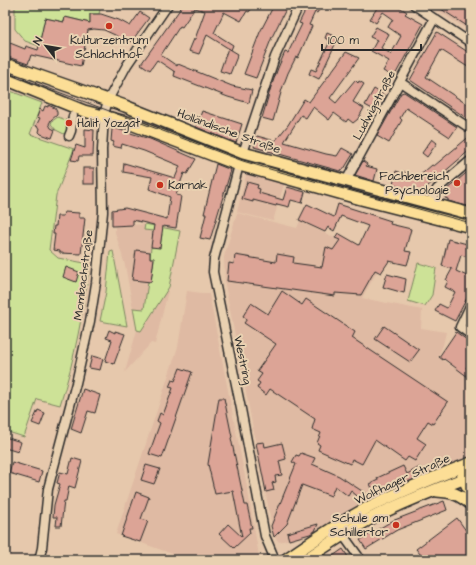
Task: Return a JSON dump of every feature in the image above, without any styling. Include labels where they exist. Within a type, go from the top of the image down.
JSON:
[{"type":"main road","name":"Holländische Straße","points":[[5,64],[108,100],[243,153],[471,214]]},
{"type":"main road","points":[[5,79],[82,110],[126,122],[239,165],[361,199],[471,227]]},
{"type":"main road","points":[[466,473],[471,494]]},
{"type":"main road","name":"Wolfhager Straße","points":[[305,560],[343,535],[395,507],[434,491],[466,473]]},
{"type":"main road","name":"Wolfhager Straße","points":[[285,560],[324,534],[377,503],[466,473]]},
{"type":"main road","points":[[434,491],[452,492],[471,504]]},
{"type":"street","name":"Mombachstraße","points":[[39,560],[42,548],[48,489],[76,383],[90,321],[96,283],[103,212],[102,150],[104,115],[108,100],[127,65],[168,5]]},
{"type":"street","points":[[243,153],[275,57],[299,5]]},
{"type":"street","points":[[414,5],[471,43]]},
{"type":"street","name":"Ludwigstraße","points":[[346,181],[434,19]]},
{"type":"street","points":[[400,82],[471,129]]},
{"type":"street","points":[[69,136],[73,116]]},
{"type":"street","points":[[429,204],[437,189],[471,160]]},
{"type":"street","name":"Westring","points":[[239,165],[214,259],[213,272],[240,402],[265,536],[273,555],[273,560]]},
{"type":"street","points":[[471,304],[460,327],[471,335]]},
{"type":"street","points":[[343,535],[361,560]]},
{"type":"shaded area","points":[[429,5],[471,5],[471,32],[465,28]]},
{"type":"shaded area","points":[[247,171],[285,181],[273,221],[237,212]]},
{"type":"shaded area","points":[[237,213],[297,228],[300,221],[341,241],[381,265],[362,298],[422,310],[421,328],[446,332],[438,357],[471,379],[471,455],[368,500],[340,515],[314,533],[279,542],[274,536],[225,284],[224,257]]},
{"type":"shaded area","points":[[148,224],[180,231],[169,287],[155,344],[151,343],[125,372],[137,330],[125,265],[115,232],[115,226]]},
{"type":"shaded area","points":[[187,291],[209,294],[248,492],[259,556],[258,560],[190,560],[116,534],[178,347]]},
{"type":"green space","points":[[15,5],[101,5],[99,14],[90,14],[90,23],[65,17],[64,22],[45,18],[39,46],[25,41],[15,29]]},
{"type":"green space","points":[[5,89],[42,103],[30,134],[74,149],[56,195],[49,250],[58,258],[90,264],[74,353],[60,405],[37,399],[24,437],[5,431]]},
{"type":"green space","points":[[58,117],[66,120],[69,125],[66,135],[56,130],[51,124],[52,121]]},
{"type":"green space","points":[[145,224],[180,231],[169,287],[141,331],[137,330],[133,308],[144,309],[148,282],[151,282],[154,259],[150,258],[151,247],[160,247],[162,234],[144,230]]},
{"type":"green space","points":[[113,251],[127,326],[100,321],[106,292],[110,252]]},
{"type":"green space","points":[[418,263],[436,268],[432,295],[425,306],[408,301]]},
{"type":"building","points":[[183,5],[254,5],[249,12],[247,11],[241,21],[224,12],[214,33],[233,45],[231,50],[207,35],[199,54],[189,51],[205,11],[195,8],[182,27],[180,26],[161,55],[177,66],[178,64],[232,86],[252,90],[249,103],[228,97],[174,76],[175,72],[157,60],[150,70],[141,64]]},
{"type":"building","points":[[274,5],[288,5],[272,37],[256,78],[244,74],[260,32]]},
{"type":"building","points":[[308,5],[322,5],[317,13],[315,12],[309,25],[312,26],[298,58],[296,57],[288,73],[273,121],[262,118],[278,68],[285,52],[288,53],[302,24],[299,23]]},
{"type":"building","points":[[372,5],[396,5],[407,12],[405,14],[423,24],[394,77],[383,71],[389,61],[371,51],[377,40],[370,37],[376,27],[389,34],[381,48],[391,54],[401,36],[388,27],[393,19],[383,12],[376,23],[370,19],[377,8]]},
{"type":"building","points":[[435,5],[461,5],[471,11],[471,19],[467,26]]},
{"type":"building","points":[[140,12],[149,18],[131,42],[126,39],[125,42],[104,30],[88,30],[81,66],[31,55],[28,64],[5,56],[5,41],[25,49],[26,46],[38,50],[45,18],[64,22],[65,17],[90,23],[90,14],[101,14],[119,20],[130,26]]},
{"type":"building","points":[[437,32],[471,54],[471,69],[441,50],[426,77],[471,107],[471,121],[410,80]]},
{"type":"building","points":[[327,33],[338,38],[319,79],[309,74],[311,69],[316,71],[330,41],[325,38]]},
{"type":"building","points":[[228,48],[238,54],[230,74],[220,71]]},
{"type":"building","points":[[346,52],[359,58],[330,98],[336,103],[355,80],[358,83],[359,81],[364,84],[353,102],[364,108],[358,119],[353,123],[348,119],[346,122],[334,113],[329,120],[313,107],[306,118],[301,115],[284,142],[337,156],[342,148],[353,154],[344,169],[340,171],[254,147],[257,136],[275,141],[288,125],[304,99],[309,102]]},
{"type":"building","points":[[374,89],[384,95],[376,111],[365,105]]},
{"type":"building","points":[[404,92],[457,127],[450,137],[406,108],[400,118],[402,120],[389,143],[377,136],[401,93]]},
{"type":"building","points":[[48,105],[55,108],[57,112],[57,115],[49,124],[51,128],[55,130],[52,138],[41,134],[39,132],[40,128],[36,126],[40,118],[37,117],[40,109],[43,111],[45,106],[48,107]]},
{"type":"building","points":[[202,111],[242,124],[236,143],[196,127]]},
{"type":"building","points":[[114,128],[150,139],[196,159],[187,174],[184,173],[176,195],[181,196],[176,228],[163,226],[160,248],[151,247],[154,225],[133,220],[133,225],[112,226],[112,210],[125,208],[167,219],[170,197],[149,189],[152,177],[123,172],[124,163],[175,178],[180,166],[144,151],[122,144],[121,148],[112,146],[114,142],[111,141],[112,129]]},
{"type":"building","points":[[85,129],[94,130],[93,156],[79,156],[78,161],[71,160],[76,145],[85,148]]},
{"type":"building","points":[[471,135],[471,149],[420,193],[393,185],[396,171],[402,173],[402,171],[418,177],[432,165],[434,166]]},
{"type":"building","points":[[432,139],[437,143],[427,157],[422,153]]},
{"type":"building","points":[[363,161],[367,164],[366,166],[377,169],[374,181],[355,175]]},
{"type":"building","points":[[216,164],[231,170],[210,240],[200,238]]},
{"type":"building","points":[[83,168],[94,168],[94,184],[83,184]]},
{"type":"building","points":[[471,169],[471,207],[448,201],[448,199],[445,198],[446,190]]},
{"type":"building","points":[[247,182],[258,185],[257,188],[260,189],[259,193],[283,200],[287,187],[305,192],[302,203],[291,200],[289,207],[242,199]]},
{"type":"building","points":[[307,204],[334,217],[338,204],[391,221],[390,224],[411,229],[405,251],[411,252],[407,265],[389,261],[381,273],[375,270],[361,295],[335,293],[335,296],[227,281],[229,263],[234,264],[235,255],[276,262],[277,254],[294,257],[293,263],[322,267],[326,247],[333,250],[340,240],[335,238],[338,233],[359,245],[368,226],[341,216],[334,231],[328,227],[325,232],[299,220]]},
{"type":"building","points":[[64,212],[79,213],[79,218],[85,218],[81,254],[60,253],[60,251],[53,250],[55,234],[53,234],[54,226],[56,226],[57,216],[63,216]]},
{"type":"building","points":[[448,239],[471,245],[471,258],[461,255],[456,271],[467,276],[471,267],[471,290],[455,321],[435,311],[439,304],[447,308],[455,292],[445,287],[448,281],[446,280],[452,269],[442,266]]},
{"type":"building","points":[[136,250],[150,252],[150,258],[154,258],[151,282],[132,280]]},
{"type":"building","points":[[66,267],[79,272],[76,282],[63,277]]},
{"type":"building","points":[[387,274],[406,279],[404,293],[383,287]]},
{"type":"building","points":[[282,291],[302,305],[306,299],[355,332],[352,338],[448,402],[433,424],[428,421],[417,438],[426,444],[415,461],[408,457],[405,461],[375,440],[362,464],[352,459],[350,464],[318,450],[320,445],[317,443],[321,433],[312,429],[315,419],[270,389],[266,395],[257,388],[260,383],[257,381],[262,374],[257,371],[276,344],[244,323],[247,319],[243,316],[251,303],[268,314]]},
{"type":"building","points":[[384,326],[419,350],[410,362],[375,339]]},
{"type":"building","points":[[109,330],[115,333],[115,331],[125,334],[114,364],[105,361],[112,340],[106,338]]},
{"type":"building","points":[[456,332],[471,343],[471,361],[466,368],[471,372],[468,377],[439,357]]},
{"type":"building","points":[[92,356],[103,359],[100,370],[89,368]]},
{"type":"building","points":[[180,368],[192,372],[162,458],[149,454],[160,423],[157,421],[160,413],[163,415],[173,388],[169,387],[172,380],[175,381]]},
{"type":"building","points":[[83,389],[100,395],[95,413],[88,411],[81,433],[71,429]]},
{"type":"building","points":[[219,398],[224,398],[245,505],[247,505],[252,528],[249,528],[250,533],[234,548],[219,534],[228,524],[242,537],[233,491],[215,494],[208,464]]},
{"type":"building","points":[[38,410],[45,413],[40,426],[32,423]]},
{"type":"building","points":[[5,437],[21,442],[18,452],[5,448]]},
{"type":"building","points":[[264,442],[265,447],[282,443],[286,459],[279,461],[282,475],[275,476],[276,482],[272,483],[274,490],[266,492],[256,443]]},
{"type":"building","points":[[301,453],[315,458],[312,464],[339,476],[365,493],[361,499],[351,491],[348,496],[335,486],[331,496],[302,485],[287,524],[274,537],[271,526],[296,464],[292,462],[296,455],[299,456]]},
{"type":"building","points":[[72,458],[82,461],[75,488],[69,486],[66,501],[64,501],[61,526],[56,526],[57,517],[53,517],[54,505],[60,484],[57,483],[60,472],[68,474]]},
{"type":"building","points":[[12,462],[42,471],[39,482],[9,473]]},
{"type":"building","points":[[146,465],[160,469],[154,484],[141,480]]},
{"type":"building","points":[[403,466],[407,474],[420,467],[424,475],[378,495],[377,491],[374,492],[370,484],[378,480],[377,478]]},
{"type":"building","points":[[136,492],[149,497],[141,519],[148,521],[140,542],[121,536]]},
{"type":"building","name":"Schule am Schillertor","points":[[444,501],[447,510],[397,530],[366,549],[360,540],[392,521]]},
{"type":"building","points":[[457,518],[467,532],[471,529],[471,560],[425,560],[416,549]]},
{"type":"building","points":[[318,524],[315,531],[310,534],[289,540],[287,533]]},
{"type":"building","points":[[343,549],[350,560],[327,560]]},
{"type":"tram line","points":[[5,72],[243,161],[471,223]]},
{"type":"place","name":"Kulturzentrum Schlachthof","points":[[109,26]]},
{"type":"place","name":"Halit Yozgat","points":[[69,123]]},
{"type":"place","name":"Fachbereich Psychologie","points":[[457,183]]},
{"type":"place","name":"Karnak","points":[[160,185]]},
{"type":"place","name":"Schule am Schillertor","points":[[396,525]]}]
